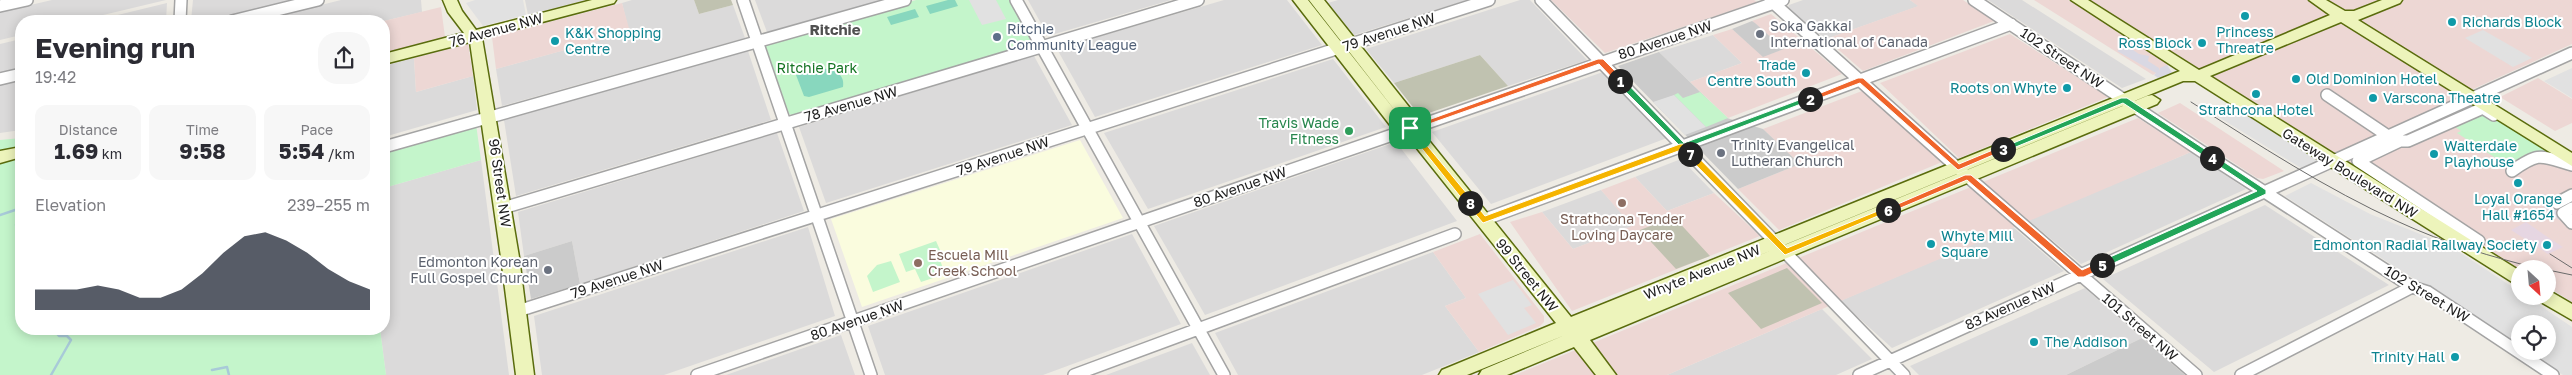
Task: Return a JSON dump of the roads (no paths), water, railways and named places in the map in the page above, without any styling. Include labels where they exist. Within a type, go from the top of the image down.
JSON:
[{"type":"main road","points":[[450,0],[455,12],[475,35]]},
{"type":"main road","name":"76 Avenue NW","points":[[390,57],[609,0]]},
{"type":"main road","name":"99 Street NW","points":[[1300,0],[1345,46]]},
{"type":"main road","name":"99 Street NW","points":[[1316,0],[1395,121],[1410,128],[1607,375]]},
{"type":"main road","name":"Gateway Boulevard NW","points":[[2078,0],[2511,274]]},
{"type":"main road","points":[[2316,0],[2347,14]]},
{"type":"main road","points":[[2329,0],[2347,14],[2477,95],[2571,159]]},
{"type":"main road","name":"Whyte Avenue NW","points":[[2347,14],[2370,0]]},
{"type":"main road","name":"Whyte Avenue NW","points":[[1573,332],[2130,103],[2181,76],[2197,76],[2347,14],[2395,0]]},
{"type":"main road","name":"96 Street NW","points":[[475,35],[490,118],[518,311],[525,375]]},
{"type":"main road","points":[[0,157],[15,153]]},
{"type":"main road","points":[[2556,303],[2572,313]]},
{"type":"main road","points":[[1448,375],[1573,332]]},
{"type":"main road","points":[[1488,375],[1573,332]]},
{"type":"street","points":[[0,6],[27,0]]},
{"type":"street","points":[[180,15],[181,0]]},
{"type":"street","points":[[257,15],[318,0]]},
{"type":"street","points":[[743,0],[818,215],[871,375]]},
{"type":"street","points":[[390,145],[905,0]]},
{"type":"street","points":[[1016,0],[1224,375]]},
{"type":"street","name":"78 Avenue NW","points":[[503,208],[1198,0]]},
{"type":"street","name":"79 Avenue NW","points":[[518,311],[1489,0]]},
{"type":"street","points":[[1542,0],[1904,375]]},
{"type":"street","name":"102 Street NW","points":[[1974,0],[2263,192],[2412,287],[2430,293],[2554,375]]},
{"type":"street","name":"80 Avenue NW","points":[[697,375],[1776,1]]},
{"type":"street","name":"101 Street NW","points":[[1776,1],[1963,172],[2196,375]]},
{"type":"street","points":[[1483,220],[2011,24]]},
{"type":"street","name":"83 Avenue NW","points":[[1859,375],[2572,52]]},
{"type":"street","points":[[0,79],[15,75]]},
{"type":"street","points":[[2326,95],[2397,142]]},
{"type":"street","points":[[2480,241],[2358,161],[2397,142],[2408,142],[2483,108],[2571,159]]},
{"type":"street","points":[[2512,171],[2531,157],[2571,159]]},
{"type":"street","points":[[2557,203],[2572,195]]},
{"type":"street","points":[[2571,208],[2563,213],[2572,222]]},
{"type":"street","points":[[1074,375],[1455,234]]},
{"type":"street","points":[[2241,375],[2412,287]]},
{"type":"waterway","points":[[0,215],[15,210]]},
{"type":"waterway","points":[[51,375],[71,340],[67,336],[58,335]]},
{"type":"waterway","points":[[212,370],[227,367],[229,375]]},
{"type":"tram line","points":[[2191,102],[2293,166],[2372,209],[2416,230],[2451,243],[2511,261]]},
{"type":"tram line","points":[[2550,254],[2572,268]]},
{"type":"tram line","points":[[2556,272],[2572,275]]},
{"type":"place","name":"Princess Threatre","points":[[2245,16]]},
{"type":"place","name":"Richards Block","points":[[2452,22]]},
{"type":"place","name":"Soka Gakkai International of Canada","points":[[1760,34]]},
{"type":"place","name":"Ritchie Community League","points":[[997,37]]},
{"type":"place","name":"K&K Shopping Centre","points":[[555,41]]},
{"type":"place","name":"Ross Block","points":[[2202,43]]},
{"type":"place","name":"Trade Centre South","points":[[1806,73]]},
{"type":"place","name":"Old Dominion Hotel","points":[[2296,79]]},
{"type":"place","name":"Roots on Whyte","points":[[2067,88]]},
{"type":"place","name":"Strathcona Hotel","points":[[2256,94]]},
{"type":"place","name":"Varscona Theatre","points":[[2373,98]]},
{"type":"place","name":"Travis Wade Fitness","points":[[1349,131]]},
{"type":"place","name":"Trinity Evangelical Lutheran Church","points":[[1721,153]]},
{"type":"place","name":"Walterdale Playhouse","points":[[2434,154]]},
{"type":"place","name":"Loyal Orange Hall #1654","points":[[2518,183]]},
{"type":"place","name":"Strathcona Tender Loving Daycare","points":[[1622,203]]},
{"type":"place","name":"Whyte Mill Square","points":[[1931,244]]},
{"type":"place","name":"Edmonton Radial Railway Society","points":[[2547,245]]},
{"type":"place","name":"Escuela Mill Creek School","points":[[918,263]]},
{"type":"place","name":"Edmonton Korean Full Gospel Church","points":[[548,270]]},
{"type":"place","name":"The Addison","points":[[2034,342]]},
{"type":"place","name":"Trinity Hall","points":[[2455,357]]},
{"type":"district","name":"Ritchie","points":[[835,30]]},
{"type":"park label","name":"Ritchie Park","points":[[817,68]]}]
